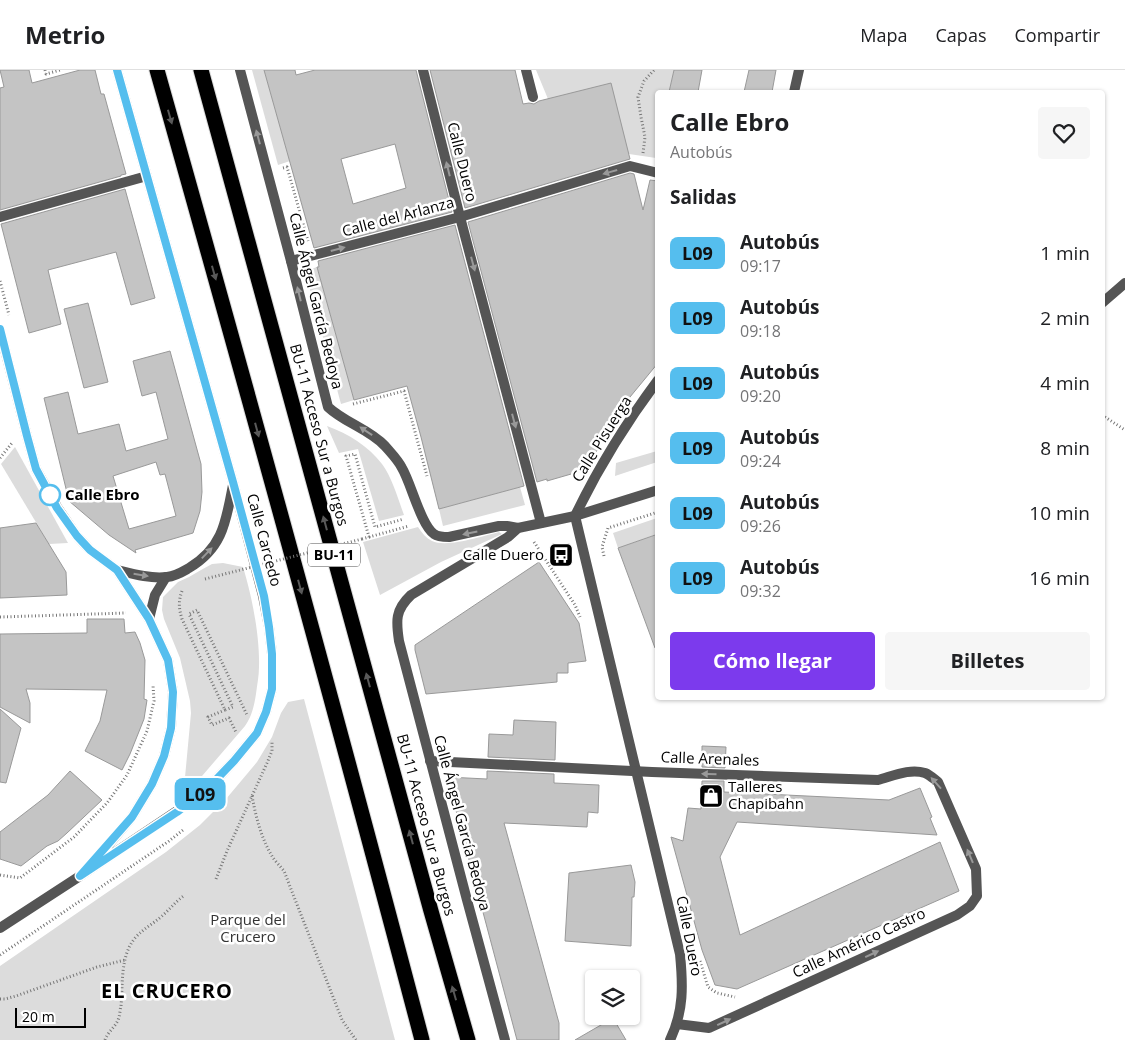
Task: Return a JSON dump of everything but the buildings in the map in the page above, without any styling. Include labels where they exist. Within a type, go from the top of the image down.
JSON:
[{"type":"highway","name":"BU-11","points":[[157,70],[238,358],[422,1040]]},
{"type":"highway","name":"BU-11 Acceso Sur a Burgos","points":[[201,70],[428,901],[468,1040]]},
{"type":"street","points":[[117,70],[233,482],[220,538],[204,558],[177,575],[166,577],[143,576],[117,570]]},
{"type":"street","name":"Calle Ángel García Bedoya","points":[[240,70],[328,407],[335,414],[366,431],[384,446],[402,467],[425,522],[435,535],[449,537],[499,526],[518,528]]},
{"type":"street","name":"Calle Duero","points":[[423,70],[541,523]]},
{"type":"street","points":[[526,70],[533,97]]},
{"type":"street","points":[[794,90],[798,70]]},
{"type":"street","name":"Calle del Arlanza","points":[[291,262],[460,217],[630,166],[655,172]]},
{"type":"street","points":[[0,217],[147,176]]},
{"type":"street","points":[[1105,300],[1125,283]]},
{"type":"street","points":[[0,330],[36,469],[57,508],[77,536],[90,550],[117,570],[149,619]]},
{"type":"street","name":"Calle Pisuerga","points":[[575,516],[622,430],[655,384]]},
{"type":"street","name":"Calle Carcedo","points":[[0,928],[177,812],[210,786],[257,733],[266,712],[272,689],[272,654],[264,596],[233,482]]},
{"type":"street","points":[[518,528],[575,516],[655,491]]},
{"type":"street","name":"Calle Duero","points":[[575,516],[680,954],[683,988],[677,1024],[670,1040]]},
{"type":"street","name":"Calle Ángel García Bedoya","points":[[505,1040],[430,761],[397,626],[398,613],[402,603],[411,595],[508,537],[518,528]]},
{"type":"street","points":[[149,619],[155,595],[166,577]]},
{"type":"street","name":"Calle Carcedo","points":[[80,876],[132,817],[152,784],[164,756],[171,728],[173,692],[168,660],[149,619]]},
{"type":"street","name":"Calle Arenales","points":[[430,761],[878,780],[915,771],[926,774],[938,782],[957,826]]},
{"type":"street","name":"Calle Américo Castro","points":[[677,1024],[709,1028],[957,915],[970,906],[977,896],[976,869],[957,826]]},
{"type":"street","points":[[0,916],[17,916]]},
{"type":"path","points":[[45,70],[46,74],[60,70]]},
{"type":"path","points":[[642,169],[645,136],[638,97],[644,81],[654,70]]},
{"type":"path","points":[[348,405],[404,391],[428,482]]},
{"type":"path","points":[[1105,417],[1125,430]]},
{"type":"path","points":[[0,458],[12,443]]},
{"type":"path","points":[[369,537],[346,456],[355,454],[375,527],[412,517]]},
{"type":"path","points":[[604,556],[602,547],[608,528],[655,513]]},
{"type":"path","points":[[198,582],[408,527]]},
{"type":"path","points":[[186,588],[182,591],[179,600],[179,610],[225,710]]},
{"type":"path","points":[[216,878],[272,751],[272,737],[257,733],[238,736],[229,718],[212,725],[208,717],[233,707],[190,614],[197,610],[239,700],[257,733]]},
{"type":"path","points":[[0,617],[132,613]]},
{"type":"path","points":[[0,876],[20,878],[74,837],[107,803],[127,775],[147,731],[154,701],[152,677]]},
{"type":"path","points":[[252,796],[264,840],[272,857],[284,871],[342,1020],[356,1040]]},
{"type":"path","points":[[105,1040],[119,1018],[128,948],[144,928],[162,916],[177,900],[185,895]]},
{"type":"path","points":[[698,957],[708,987],[717,993],[735,997]]},
{"type":"path","points":[[0,999],[16,996],[125,960]]},
{"type":"green space","points":[[252,70],[264,70],[290,161],[278,165]]},
{"type":"green space","points":[[536,70],[674,70],[669,90],[655,90],[655,158],[629,154],[548,99]]},
{"type":"green space","points":[[317,267],[354,400],[341,404],[305,271]]},
{"type":"green space","points":[[327,426],[357,441],[377,458],[389,475],[404,515],[379,521],[358,449],[339,453]]},
{"type":"green space","points":[[15,447],[68,543],[49,544],[1,464]]},
{"type":"green space","points":[[655,452],[655,463],[615,476],[616,463]]},
{"type":"green space","points":[[520,487],[525,505],[443,526],[439,509]]},
{"type":"green space","points":[[655,519],[655,535],[618,548],[613,533]]},
{"type":"green space","points":[[418,527],[428,538],[439,543],[465,541],[499,532],[502,534],[441,562],[380,595],[363,542]]},
{"type":"green space","points":[[223,563],[243,567],[255,617],[258,643],[259,670],[256,694],[252,711],[245,726],[190,790],[186,791],[184,788],[191,713],[190,701],[180,658],[164,619],[162,610],[163,597],[178,582],[212,564]]},
{"type":"green space","name":"Parque del Crucero","points":[[304,699],[395,1040],[0,1040],[0,966],[166,852],[200,825],[226,799],[257,762],[272,737],[281,713],[288,702]]},
{"type":"bus line","name":"L09","points":[[0,329],[36,469],[57,508],[77,536],[90,550],[117,570],[134,594],[149,619],[168,660],[173,692],[171,728],[164,756],[152,784],[132,817],[80,876],[177,812],[210,786],[246,748],[257,733],[266,712],[272,689],[272,654],[264,596],[117,70]]},
{"type":"place","name":"Calle Ebro","points":[[50,495]]},
{"type":"place","name":"Calle Duero","points":[[561,555]]},
{"type":"place","name":"Talleres Chapibahn","points":[[711,796]]},
{"type":"district","name":"EL CRUCERO","points":[[167,991]]}]
